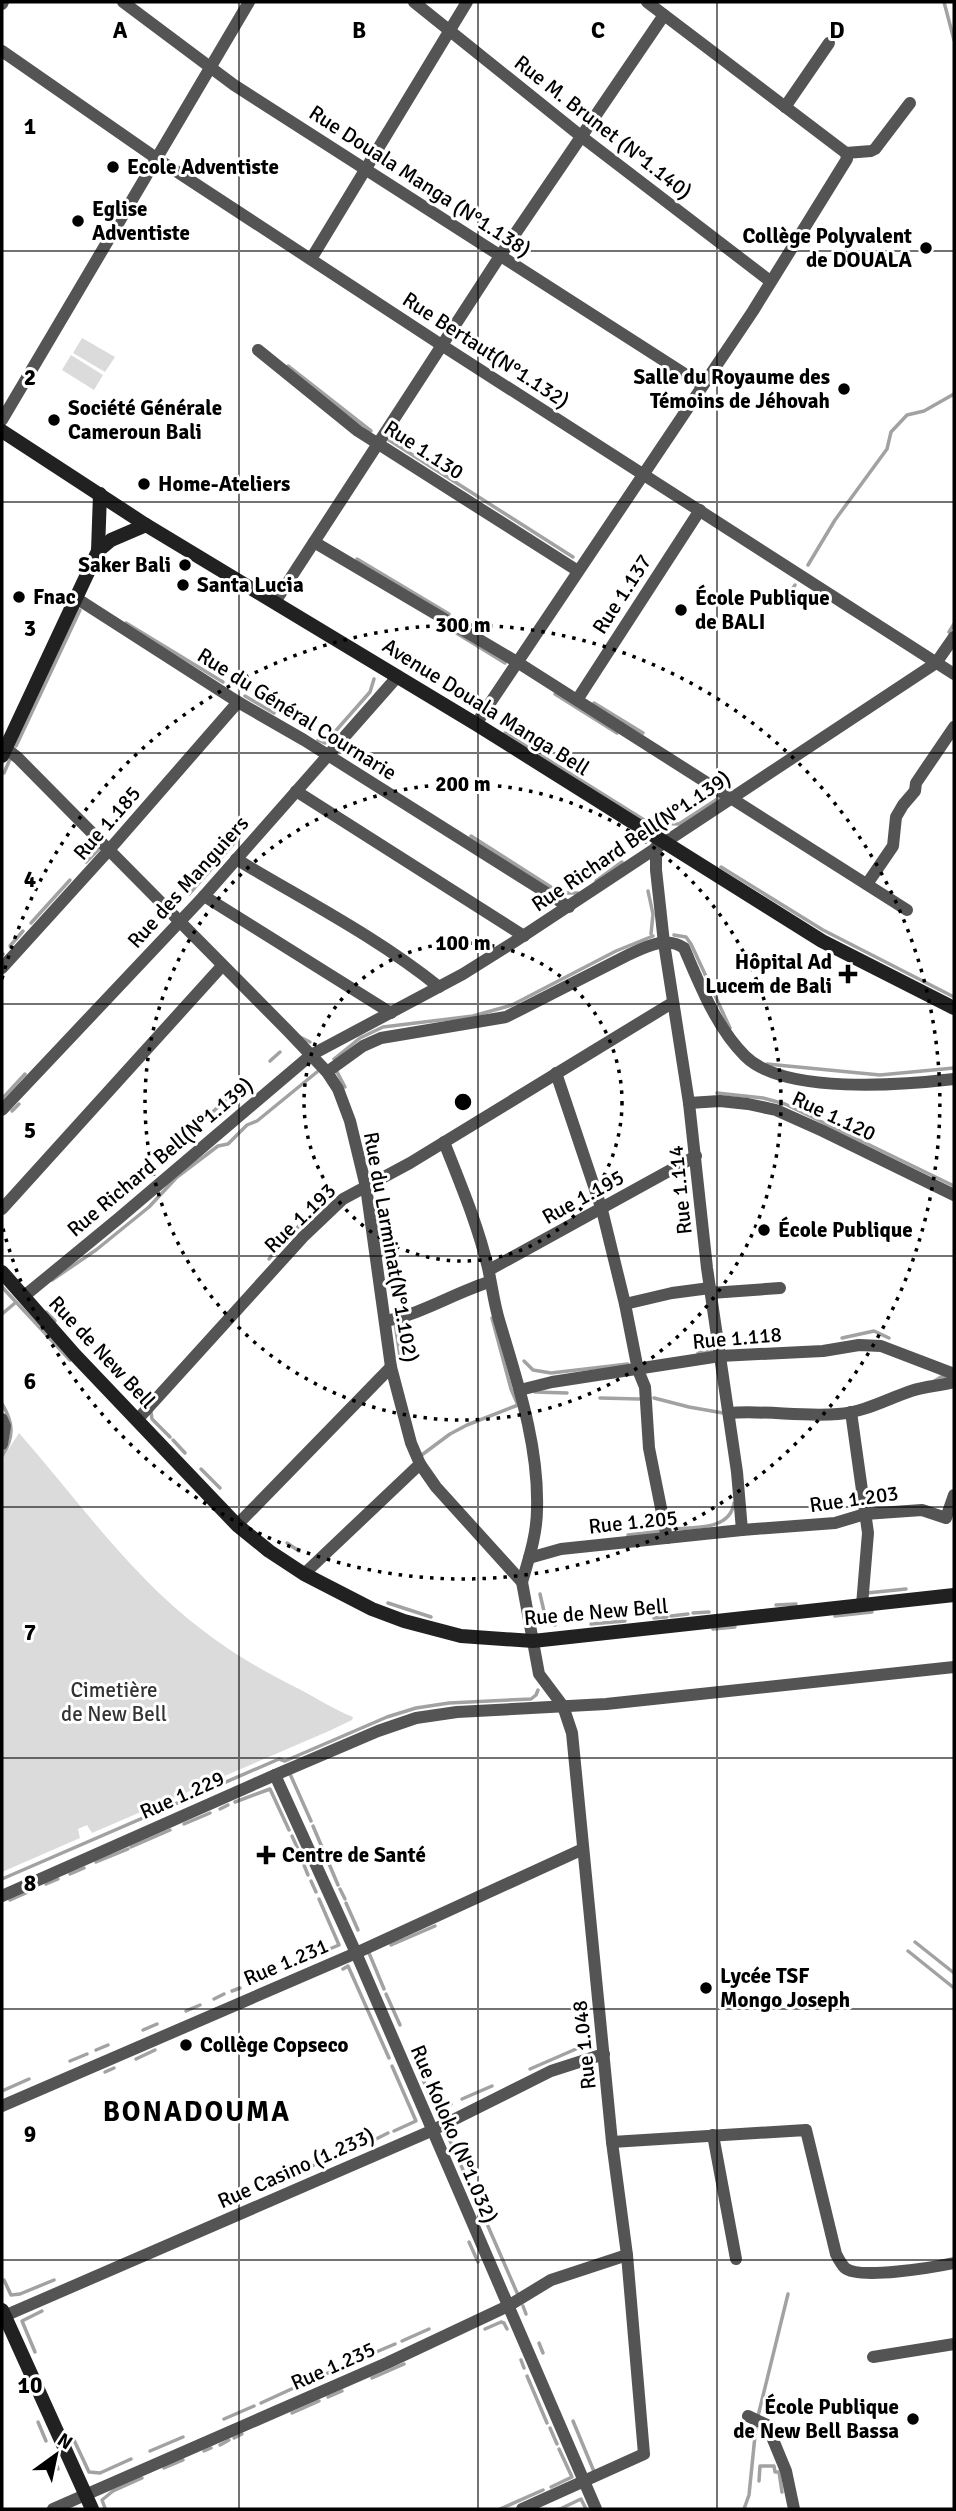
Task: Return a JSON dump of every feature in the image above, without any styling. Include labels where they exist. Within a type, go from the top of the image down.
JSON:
[{"type":"street","name":"Rue Douala Manga (N°1.138)","points":[[123,2],[234,85],[702,385]]},
{"type":"street","points":[[2,420],[249,2]]},
{"type":"street","name":"Rue M. Brunet (N°1.140)","points":[[414,2],[582,137],[770,281]]},
{"type":"street","points":[[311,259],[467,2]]},
{"type":"street","points":[[647,2],[846,153],[875,149],[909,103]]},
{"type":"street","points":[[275,603],[500,256],[664,15]]},
{"type":"street","points":[[785,107],[829,43]]},
{"type":"street","name":"Rue Bertaut(N°1.132)","points":[[2,51],[156,158],[443,346],[954,674]]},
{"type":"street","points":[[476,724],[770,281],[847,159],[846,153]]},
{"type":"street","name":"Rue 1.130","points":[[258,350],[337,416],[378,445],[578,571]]},
{"type":"street","name":"Avenue Douala Manga Bell","points":[[2,430],[146,525],[476,724],[660,845],[822,941],[954,1009]]},
{"type":"street","points":[[3,750],[98,551],[100,494]]},
{"type":"street","name":"Rue 1.137","points":[[577,699],[700,510]]},
{"type":"street","points":[[98,551],[120,536],[146,525]]},
{"type":"street","points":[[314,542],[577,699],[906,910]]},
{"type":"street","name":"Rue du Général Cournarie","points":[[76,598],[569,907]]},
{"type":"street","name":"Rue Richard Bell(N°1.139)","points":[[23,1297],[312,1055],[439,987],[569,907],[936,663],[954,637]]},
{"type":"street","name":"Rue des Manguiers","points":[[2,1111],[204,896],[398,676]]},
{"type":"street","name":"Rue 1.185","points":[[2,968],[238,702]]},
{"type":"street","points":[[867,884],[894,846],[899,811],[915,791],[916,783],[954,727]]},
{"type":"street","name":"Rue du Larminat(N°1.102)","points":[[3,750],[109,850],[327,1072],[344,1104],[366,1187],[391,1367],[404,1421],[420,1464],[447,1499],[522,1582]]},
{"type":"street","points":[[296,791],[524,936]]},
{"type":"street","name":"Rue 1.114","points":[[660,845],[656,870],[664,943],[689,1102],[742,1530]]},
{"type":"street","points":[[236,859],[369,939],[439,987]]},
{"type":"street","points":[[204,896],[391,1013]]},
{"type":"street","points":[[327,1072],[372,1041],[396,1034],[501,1019],[649,945],[664,943],[684,948],[722,1026],[736,1046],[757,1066],[796,1079],[844,1085],[954,1079]]},
{"type":"street","points":[[2,1209],[222,966]]},
{"type":"street","name":"Rue 1.193","points":[[136,1420],[303,1237],[343,1199],[444,1142],[672,1003]]},
{"type":"street","points":[[556,1073],[601,1210],[625,1304],[638,1370],[645,1387],[649,1448],[667,1538]]},
{"type":"street","name":"Rue 1.120","points":[[689,1102],[720,1101],[776,1110],[954,1195]]},
{"type":"street","points":[[444,1142],[469,1205],[520,1390],[530,1440],[537,1508],[535,1533],[522,1582],[533,1642]]},
{"type":"street","name":"Rue 1.195","points":[[385,1321],[416,1313],[465,1290],[696,1156]]},
{"type":"street","name":"Rue de New Bell","points":[[2,1272],[136,1420],[237,1525],[304,1574],[372,1609],[404,1621],[461,1636],[533,1642],[954,1595]]},
{"type":"street","points":[[625,1304],[662,1295],[780,1288]]},
{"type":"street","name":"Rue 1.118","points":[[520,1390],[552,1382],[720,1356],[823,1351],[870,1344],[954,1374]]},
{"type":"street","points":[[237,1525],[391,1367]]},
{"type":"street","points":[[729,1413],[764,1411],[820,1415],[851,1412],[866,1409],[916,1389],[954,1382]]},
{"type":"street","points":[[851,1412],[868,1541],[862,1605]]},
{"type":"street","points":[[2,1444],[4,1422]]},
{"type":"street","points":[[304,1574],[420,1464]]},
{"type":"street","name":"Rue 1.203","points":[[742,1530],[835,1522],[865,1514],[922,1510],[950,1523],[954,1495]]},
{"type":"street","name":"Rue 1.205","points":[[528,1558],[561,1549],[742,1530]]},
{"type":"street","name":"Rue 1.048","points":[[533,1642],[539,1674],[562,1706],[572,1733],[612,2142],[627,2255],[644,2454],[584,2482]]},
{"type":"street","name":"Rue 1.229","points":[[2,1896],[275,1775],[405,1721],[428,1716],[606,1704],[954,1667]]},
{"type":"street","name":"Rue Koloko (N°1.032)","points":[[275,1775],[356,1953],[596,2509]]},
{"type":"street","name":"Rue 1.231","points":[[2,2106],[356,1953],[583,1849]]},
{"type":"street","name":"Rue Casino (1.233)","points":[[3,2315],[431,2131],[551,2071],[604,2054]]},
{"type":"street","points":[[612,2142],[806,2130],[836,2254],[845,2269],[858,2273],[882,2272],[954,2263]]},
{"type":"street","points":[[713,2135],[736,2259]]},
{"type":"street","name":"Rue 1.235","points":[[52,2509],[387,2363],[508,2306],[551,2280],[627,2255]]},
{"type":"street","points":[[3,2315],[92,2509]]},
{"type":"street","points":[[873,2357],[954,2344]]},
{"type":"street","points":[[748,2416],[767,2426],[786,2471],[794,2509]]},
{"type":"street","points":[[522,2509],[584,2482]]},
{"type":"green space","points":[[82,338],[115,357],[105,372],[73,353]]},
{"type":"green space","points":[[71,355],[103,375],[94,390],[62,370]]},
{"type":"green space","name":"Cimetière de New Bell","points":[[19,1433],[105,1536],[175,1608],[237,1654],[353,1717],[352,1720],[92,1833],[87,1825],[78,1829],[80,1838],[2,1872],[2,1459]]},
{"type":"waterway","points":[[944,2],[954,40]]},
{"type":"waterway","points":[[288,366],[371,431]]},
{"type":"waterway","points":[[808,565],[835,520],[887,449],[891,432],[907,415],[924,411],[954,394]]},
{"type":"waterway","points":[[389,440],[573,557]]},
{"type":"waterway","points":[[357,559],[449,614]]},
{"type":"waterway","points":[[788,596],[795,585]]},
{"type":"waterway","points":[[16,746],[80,610]]},
{"type":"waterway","points":[[126,623],[223,682]]},
{"type":"waterway","points":[[949,632],[954,624]]},
{"type":"waterway","points":[[445,626],[505,663]]},
{"type":"waterway","points":[[318,740],[325,743],[370,692],[374,679]]},
{"type":"waterway","points":[[555,694],[617,733]]},
{"type":"waterway","points":[[245,696],[274,713]]},
{"type":"waterway","points":[[594,703],[643,733]]},
{"type":"waterway","points":[[505,733],[649,823],[679,824],[719,798],[718,796]]},
{"type":"waterway","points":[[4,773],[10,759]]},
{"type":"waterway","points":[[189,894],[242,834]]},
{"type":"waterway","points":[[471,836],[554,889],[564,893],[578,893]]},
{"type":"waterway","points":[[86,862],[100,848]]},
{"type":"waterway","points":[[596,881],[622,862]]},
{"type":"waterway","points":[[721,867],[823,930],[954,997]]},
{"type":"waterway","points":[[31,923],[70,880]]},
{"type":"waterway","points":[[648,891],[653,914],[651,934]]},
{"type":"waterway","points":[[10,946],[23,931]]},
{"type":"waterway","points":[[674,935],[686,937],[691,944],[730,1028]]},
{"type":"waterway","points":[[334,1059],[360,1038],[383,1027],[473,1016],[512,1005],[616,951],[653,936]]},
{"type":"waterway","points":[[300,1037],[310,1042]]},
{"type":"waterway","points":[[270,1061],[280,1052]]},
{"type":"waterway","points":[[767,1064],[880,1075],[954,1068]]},
{"type":"waterway","points":[[336,1070],[345,1087]]},
{"type":"waterway","points":[[52,1280],[96,1250],[149,1207],[177,1177],[218,1146],[228,1144],[247,1125],[257,1121],[317,1072]]},
{"type":"waterway","points":[[2,1099],[25,1074]]},
{"type":"waterway","points":[[182,1139],[243,1085]]},
{"type":"waterway","points":[[717,1093],[763,1098],[785,1104],[954,1186]]},
{"type":"waterway","points":[[12,1111],[19,1104]]},
{"type":"waterway","points":[[304,1221],[314,1211]]},
{"type":"waterway","points":[[297,1228],[303,1222]]},
{"type":"waterway","points":[[269,1259],[278,1248]]},
{"type":"waterway","points":[[2,1287],[70,1360]]},
{"type":"waterway","points":[[2,1314],[15,1303]]},
{"type":"waterway","points":[[46,1312],[55,1321]]},
{"type":"waterway","points":[[492,1318],[517,1403]]},
{"type":"waterway","points":[[395,1323],[400,1356]]},
{"type":"waterway","points":[[842,1338],[874,1331],[889,1338]]},
{"type":"waterway","points":[[698,1353],[711,1350]]},
{"type":"waterway","points":[[524,1361],[533,1370],[551,1373],[628,1364]]},
{"type":"waterway","points":[[933,1382],[941,1377],[949,1377]]},
{"type":"waterway","points":[[535,1392],[567,1393]]},
{"type":"waterway","points":[[600,1398],[639,1399]]},
{"type":"waterway","points":[[654,1398],[723,1413]]},
{"type":"waterway","points":[[2,1404],[11,1430],[9,1443],[2,1456]]},
{"type":"waterway","points":[[419,1457],[467,1425],[518,1405]]},
{"type":"waterway","points":[[151,1412],[152,1419],[170,1437]]},
{"type":"waterway","points":[[173,1440],[185,1453]]},
{"type":"waterway","points":[[201,1469],[220,1488]]},
{"type":"waterway","points":[[675,1529],[719,1523],[731,1512],[734,1503]]},
{"type":"waterway","points":[[628,1535],[663,1531]]},
{"type":"waterway","points":[[287,1543],[299,1551]]},
{"type":"waterway","points":[[867,1593],[906,1589]]},
{"type":"waterway","points":[[540,1594],[546,1620],[555,1625]]},
{"type":"waterway","points":[[388,1603],[431,1617]]},
{"type":"waterway","points":[[776,1605],[796,1604]]},
{"type":"waterway","points":[[693,1613],[709,1612]]},
{"type":"waterway","points":[[835,1616],[872,1612]]},
{"type":"waterway","points":[[671,1616],[688,1614]]},
{"type":"waterway","points":[[654,1618],[667,1617]]},
{"type":"waterway","points":[[591,1624],[625,1621]]},
{"type":"waterway","points":[[713,1629],[735,1627]]},
{"type":"waterway","points":[[2,1879],[279,1759],[285,1761],[387,1717],[416,1708],[449,1703],[531,1699],[538,1690]]},
{"type":"waterway","points":[[290,1774],[311,1821]]},
{"type":"waterway","points":[[235,1802],[270,1789],[289,1830]]},
{"type":"waterway","points":[[220,1809],[228,1805]]},
{"type":"waterway","points":[[184,1824],[210,1813]]},
{"type":"waterway","points":[[313,1826],[338,1885]]},
{"type":"waterway","points":[[131,1847],[170,1830]]},
{"type":"waterway","points":[[292,1836],[301,1856]]},
{"type":"waterway","points":[[96,1862],[128,1849]]},
{"type":"waterway","points":[[304,1865],[308,1875]]},
{"type":"waterway","points":[[70,1874],[84,1868]]},
{"type":"waterway","points":[[46,1884],[58,1879]]},
{"type":"waterway","points":[[311,1881],[316,1892]]},
{"type":"waterway","points":[[340,1889],[345,1899]]},
{"type":"waterway","points":[[10,1900],[28,1892]]},
{"type":"waterway","points":[[315,1955],[339,1945],[319,1899]]},
{"type":"waterway","points":[[346,1903],[358,1930]]},
{"type":"waterway","points":[[391,1945],[435,1926]]},
{"type":"waterway","points":[[915,1942],[954,1973]]},
{"type":"waterway","points":[[908,1951],[954,1988]]},
{"type":"waterway","points":[[369,1953],[384,1989]]},
{"type":"waterway","points":[[343,1969],[348,1966],[389,2058]]},
{"type":"waterway","points":[[253,1982],[267,1976]]},
{"type":"waterway","points":[[232,1991],[240,1988]]},
{"type":"waterway","points":[[214,1999],[224,1994]]},
{"type":"waterway","points":[[386,1994],[400,2025]]},
{"type":"waterway","points":[[186,2011],[200,2005]]},
{"type":"waterway","points":[[143,2030],[157,2024]]},
{"type":"waterway","points":[[96,2050],[108,2045]]},
{"type":"waterway","points":[[530,2069],[576,2049]]},
{"type":"waterway","points":[[136,2059],[155,2050]]},
{"type":"waterway","points":[[70,2061],[87,2054]]},
{"type":"waterway","points":[[392,2066],[416,2121],[394,2131]]},
{"type":"waterway","points":[[105,2072],[114,2068]]},
{"type":"waterway","points":[[421,2075],[430,2096]]},
{"type":"waterway","points":[[2,2091],[29,2079]]},
{"type":"waterway","points":[[462,2099],[492,2086]]},
{"type":"waterway","points":[[433,2102],[440,2117]]},
{"type":"waterway","points":[[439,2109],[451,2104]]},
{"type":"waterway","points":[[444,2127],[471,2188]]},
{"type":"waterway","points":[[376,2139],[388,2133]]},
{"type":"waterway","points":[[324,2161],[332,2157]]},
{"type":"waterway","points":[[304,2170],[316,2164]]},
{"type":"waterway","points":[[484,2217],[518,2295]]},
{"type":"waterway","points":[[469,2242],[478,2262]]},
{"type":"waterway","points":[[4,2280],[11,2295],[54,2280]]},
{"type":"waterway","points":[[758,2416],[788,2294]]},
{"type":"waterway","points":[[523,2306],[526,2314]]},
{"type":"waterway","points":[[35,2352],[22,2321],[42,2311]]},
{"type":"waterway","points":[[485,2329],[501,2322],[507,2329]]},
{"type":"waterway","points":[[402,2341],[429,2329]]},
{"type":"waterway","points":[[539,2343],[543,2353]]},
{"type":"waterway","points":[[369,2355],[395,2344]]},
{"type":"waterway","points":[[521,2360],[524,2368]]},
{"type":"waterway","points":[[372,2378],[404,2364]]},
{"type":"waterway","points":[[314,2379],[337,2369]]},
{"type":"waterway","points":[[527,2376],[547,2423]]},
{"type":"waterway","points":[[261,2403],[298,2386]]},
{"type":"waterway","points":[[328,2397],[342,2391]]},
{"type":"waterway","points":[[292,2413],[319,2401]]},
{"type":"waterway","points":[[224,2419],[254,2406]]},
{"type":"waterway","points":[[573,2421],[595,2474]]},
{"type":"waterway","points":[[38,2422],[46,2441]]},
{"type":"waterway","points":[[744,2509],[749,2495],[756,2426]]},
{"type":"waterway","points":[[550,2428],[557,2444]]},
{"type":"waterway","points":[[234,2438],[242,2434]]},
{"type":"waterway","points":[[150,2451],[183,2437]]},
{"type":"waterway","points":[[73,2438],[89,2472],[100,2473],[131,2459]]},
{"type":"waterway","points":[[220,2445],[229,2440]]},
{"type":"waterway","points":[[204,2451],[211,2448]]},
{"type":"waterway","points":[[551,2487],[572,2477],[559,2449]]},
{"type":"waterway","points":[[54,2459],[58,2469]]},
{"type":"waterway","points":[[164,2468],[183,2460]]},
{"type":"waterway","points":[[759,2481],[760,2466],[774,2466],[775,2472],[779,2472],[782,2492]]},
{"type":"waterway","points":[[105,2508],[102,2500],[113,2491],[142,2478]]},
{"type":"waterway","points":[[500,2509],[543,2490]]},
{"type":"waterway","points":[[562,2508],[581,2499],[586,2509]]},
{"type":"place","name":"Ecole Adventiste","points":[[113,167]]},
{"type":"place","name":"Eglise Adventiste","points":[[78,221]]},
{"type":"place","name":"Collège Polyvalent de DOUALA","points":[[926,248]]},
{"type":"place","name":"Salle du Royaume des Témoins de Jéhovah","points":[[844,389]]},
{"type":"place","name":"Société Générale Cameroun Bali","points":[[54,420]]},
{"type":"place","name":"Home-Ateliers","points":[[144,484]]},
{"type":"place","name":"Saker Bali","points":[[185,565]]},
{"type":"place","name":"Santa Lucia","points":[[183,585]]},
{"type":"place","name":"Fnac","points":[[19,597]]},
{"type":"place","name":"École Publique de BALI","points":[[681,610]]},
{"type":"place","name":"Hôpital Ad Lucem de Bali","points":[[848,974]]},
{"type":"place","name":"École Publique","points":[[764,1230]]},
{"type":"place","name":"Centre de Santé","points":[[266,1855]]},
{"type":"place","name":"Lycée TSF Mongo Joseph","points":[[706,1988]]},
{"type":"place","name":"Collège Copseco","points":[[186,2045]]},
{"type":"place","name":"École Publique de New Bell Bassa","points":[[913,2419]]},
{"type":"district","name":"BONADOUMA","points":[[197,2111]]}]
